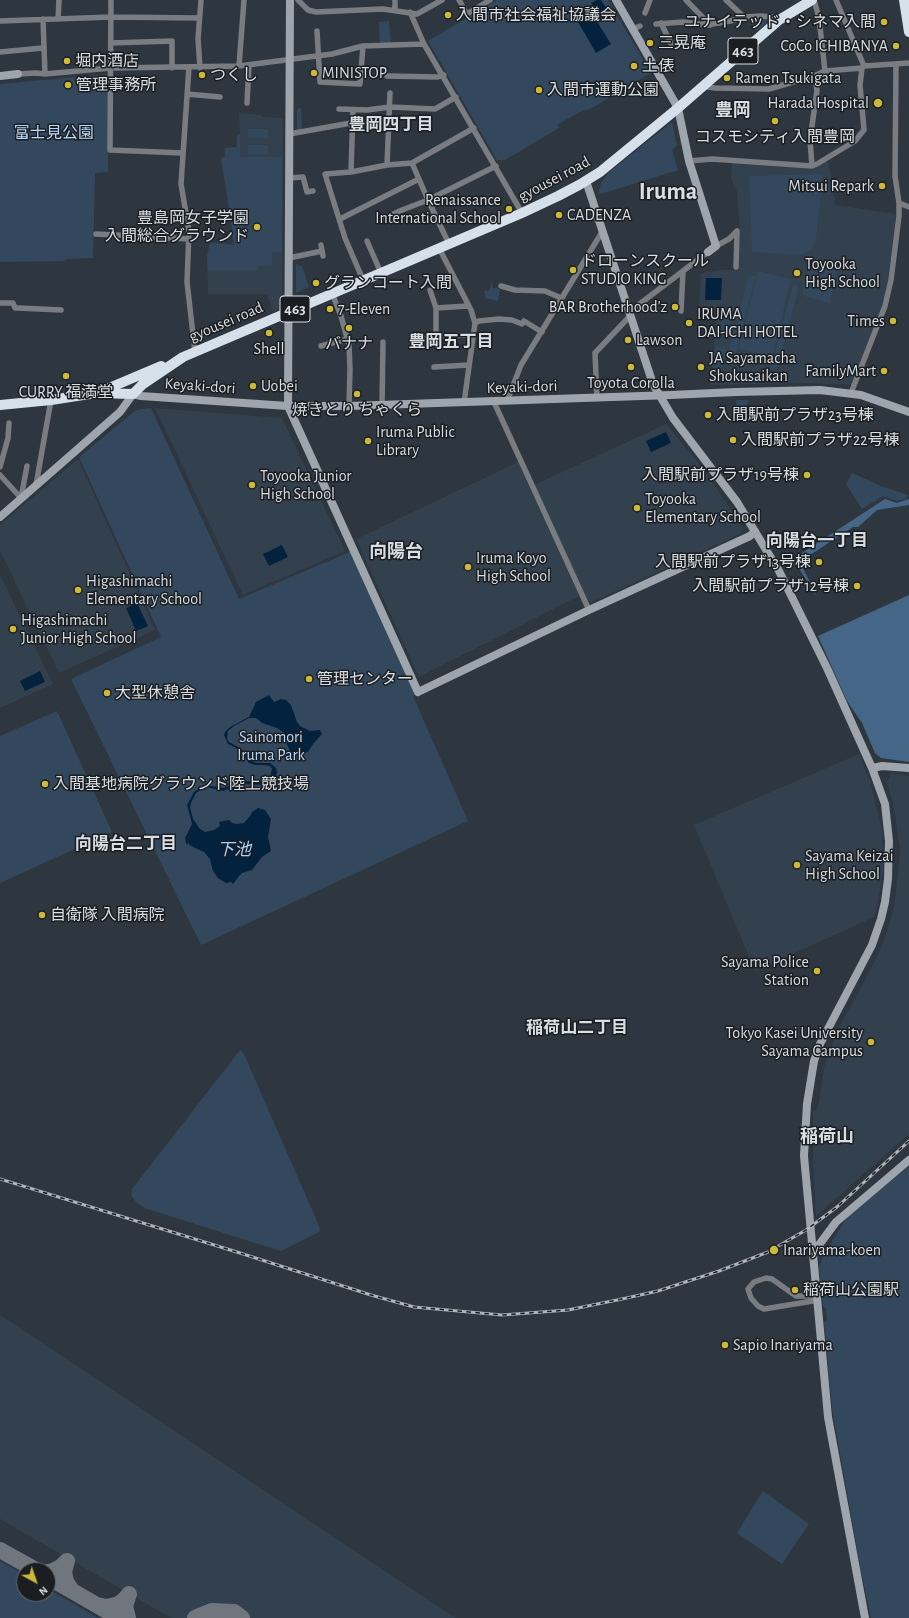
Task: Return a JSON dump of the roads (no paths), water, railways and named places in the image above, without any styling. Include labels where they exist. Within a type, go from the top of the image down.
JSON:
[{"type":"highway","name":"gyousei road","points":[[96,393],[522,213],[586,182],[678,108],[779,20],[813,0]]},
{"type":"highway","points":[[904,0],[909,32]]},
{"type":"highway","name":"gyousei road","points":[[0,405],[51,400],[96,393],[133,394],[143,384],[183,357]]},
{"type":"street","points":[[58,19],[59,0]]},
{"type":"street","points":[[111,0],[110,150],[182,153]]},
{"type":"street","points":[[200,68],[199,18],[201,0]]},
{"type":"street","points":[[239,66],[244,0]]},
{"type":"street","points":[[290,0],[288,406],[418,692],[589,610],[750,536],[755,531]]},
{"type":"street","points":[[298,0],[308,10],[316,12],[373,9],[395,10],[417,14],[442,0]]},
{"type":"street","points":[[395,0],[395,10]]},
{"type":"street","points":[[459,0],[467,14],[490,0]]},
{"type":"street","points":[[645,13],[650,0]]},
{"type":"street","points":[[686,0],[710,25]]},
{"type":"street","points":[[726,0],[744,17]]},
{"type":"street","points":[[813,0],[819,18],[825,71]]},
{"type":"street","points":[[690,161],[723,159],[812,166],[850,144],[859,137],[864,130],[860,85],[863,67],[836,0]]},
{"type":"street","points":[[618,1],[636,28],[678,108],[690,161],[716,246]]},
{"type":"street","points":[[410,12],[424,44],[444,75],[522,213]]},
{"type":"street","points":[[672,46],[658,24],[683,22],[710,25],[744,17],[769,16],[779,20]]},
{"type":"street","points":[[0,21],[43,19],[199,18]]},
{"type":"street","points":[[43,19],[45,74]]},
{"type":"street","points":[[317,31],[320,55],[320,82],[360,84],[363,46]]},
{"type":"street","points":[[111,43],[172,41],[172,68]]},
{"type":"street","points":[[0,76],[36,73],[45,74],[111,68],[200,68],[239,66],[320,55],[363,46],[424,44]]},
{"type":"street","points":[[0,52],[43,48]]},
{"type":"street","points":[[705,84],[708,87],[715,88],[769,89],[814,76],[825,71],[909,63]]},
{"type":"street","points":[[247,103],[249,65]]},
{"type":"street","points":[[851,393],[885,306],[891,280],[899,203],[895,176],[896,65]]},
{"type":"street","points":[[189,67],[180,184],[189,239],[188,282],[195,352]]},
{"type":"street","points":[[387,76],[438,77],[444,75]]},
{"type":"street","points":[[812,166],[810,140],[817,90],[814,76]]},
{"type":"street","points":[[387,165],[390,93]]},
{"type":"street","points":[[187,94],[220,97]]},
{"type":"street","points":[[339,109],[367,110],[390,107],[435,109],[456,97]]},
{"type":"street","points":[[351,172],[351,123],[353,110]]},
{"type":"street","points":[[289,134],[351,123]]},
{"type":"street","points":[[362,280],[345,238],[325,174],[351,172],[387,165],[412,163],[474,128]]},
{"type":"street","points":[[412,163],[449,244]]},
{"type":"street","points":[[386,218],[428,200],[496,166]]},
{"type":"street","points":[[289,178],[303,177],[307,192],[313,191]]},
{"type":"street","points":[[340,219],[419,179]]},
{"type":"street","points":[[586,182],[650,376],[659,396],[672,418],[725,486],[755,531],[795,602],[872,768],[881,791],[888,826],[889,858],[885,902],[881,919],[872,945],[820,1044],[814,1061],[807,1104],[804,1156],[830,1432],[865,1618]]},
{"type":"street","points":[[899,203],[909,207]]},
{"type":"street","points":[[597,398],[595,352],[629,314],[682,271],[737,231],[736,267]]},
{"type":"street","points":[[507,401],[521,365],[602,232]]},
{"type":"street","points":[[96,234],[189,239]]},
{"type":"street","points":[[367,241],[381,272]]},
{"type":"street","points":[[439,248],[476,323],[474,326],[464,403]]},
{"type":"street","points":[[288,258],[322,251]]},
{"type":"street","points":[[681,311],[682,271]]},
{"type":"street","points":[[501,286],[515,290],[545,291],[561,298]]},
{"type":"street","points":[[430,290],[436,308],[436,336]]},
{"type":"street","points":[[332,293],[347,339],[350,369],[348,406]]},
{"type":"street","points":[[0,303],[13,304],[15,308],[61,310]]},
{"type":"street","points":[[436,308],[468,306]]},
{"type":"street","points":[[476,323],[479,321],[499,319],[512,320],[522,324],[524,320],[542,332]]},
{"type":"street","points":[[412,336],[433,339],[436,336],[474,335]]},
{"type":"street","points":[[321,346],[347,339]]},
{"type":"street","points":[[382,406],[383,342]]},
{"type":"street","points":[[434,366],[469,365]]},
{"type":"street","name":"Keyaki-dori","points":[[133,394],[141,396],[288,406],[382,406],[806,390],[851,393],[876,399],[909,412]]},
{"type":"street","points":[[0,517],[120,412],[133,394]]},
{"type":"street","points":[[36,485],[51,400]]},
{"type":"street","points":[[494,402],[589,610]]},
{"type":"street","points":[[0,467],[8,438],[9,422]]},
{"type":"street","points":[[21,498],[27,466]]},
{"type":"street","points":[[0,475],[21,498]]},
{"type":"street","points":[[872,768],[882,766],[909,768]]},
{"type":"street","points":[[813,1253],[836,1222],[909,1160]]},
{"type":"street","points":[[769,1278],[776,1281],[796,1296],[812,1296],[817,1298],[813,1301],[764,1309],[758,1306],[751,1298],[748,1288],[754,1282],[769,1278]]},
{"type":"water","points":[[601,0],[607,9],[598,14],[591,3]]},
{"type":"water","points":[[588,7],[611,44],[596,53],[574,15]]},
{"type":"water","points":[[706,278],[722,278],[721,300],[705,300]]},
{"type":"water","points":[[666,432],[671,443],[651,452],[646,441]]},
{"type":"water","points":[[282,545],[288,557],[269,566],[263,554]]},
{"type":"water","points":[[137,603],[148,626],[136,631],[126,608]]},
{"type":"water","points":[[40,671],[45,682],[25,691],[20,681]]},
{"type":"water","name":"下池","points":[[269,695],[274,702],[281,699],[286,700],[291,705],[300,726],[310,731],[320,730],[322,734],[308,752],[298,755],[290,751],[283,732],[277,728],[262,723],[256,718],[249,718],[228,731],[227,739],[229,742],[240,748],[252,761],[256,763],[270,763],[276,768],[277,773],[274,781],[266,785],[241,784],[223,791],[207,787],[203,788],[196,793],[191,803],[190,807],[193,819],[200,829],[205,832],[214,830],[220,826],[219,822],[229,820],[232,823],[237,824],[244,823],[252,812],[258,808],[265,810],[271,819],[268,837],[271,851],[262,857],[252,870],[242,873],[233,884],[231,882],[226,883],[218,878],[213,871],[210,859],[204,852],[188,843],[187,845],[186,843],[185,838],[192,824],[187,805],[194,792],[204,785],[224,788],[244,781],[263,782],[270,777],[272,769],[270,766],[249,763],[240,750],[228,744],[224,735],[230,727],[249,717],[256,702]]},
{"type":"railway","points":[[0,1179],[371,1295],[414,1307],[502,1315],[568,1310],[658,1291],[719,1271],[768,1252],[806,1230],[837,1207],[909,1141]]},
{"type":"place","name":"入間市社会福祉協議会","points":[[448,15]]},
{"type":"place","name":"ユナイテッド・シネマ入間","points":[[884,22]]},
{"type":"place","name":"三晃庵","points":[[650,43]]},
{"type":"place","name":"CoCo ICHIBANYA","points":[[896,46]]},
{"type":"place","name":"堀内酒店","points":[[67,61]]},
{"type":"place","name":"土俵","points":[[634,66]]},
{"type":"place","name":"MINISTOP","points":[[314,73]]},
{"type":"place","name":"つくし","points":[[202,75]]},
{"type":"place","name":"Ramen Tsukigata","points":[[727,78]]},
{"type":"place","name":"管理事務所","points":[[68,85]]},
{"type":"place","name":"入間市運動公園","points":[[539,90]]},
{"type":"place","name":"Harada Hospital","points":[[878,103]]},
{"type":"place","name":"コスモシティ入間豊岡","points":[[775,121]]},
{"type":"place","name":"Mitsui Repark","points":[[882,186]]},
{"type":"place","name":"Renaissance International School","points":[[509,209]]},
{"type":"place","name":"CADENZA","points":[[559,215]]},
{"type":"place","name":"豊島岡女子学園 入間総合グラウンド","points":[[257,227]]},
{"type":"place","name":"ドローンスクール STUDIO KING","points":[[573,270]]},
{"type":"place","name":"Toyooka High School","points":[[797,273]]},
{"type":"place","name":"グランコート入間","points":[[316,283]]},
{"type":"place","name":"BAR Brotherhood'z","points":[[675,307]]},
{"type":"place","name":"7-Eleven","points":[[330,309]]},
{"type":"place","name":"Times","points":[[893,321]]},
{"type":"place","name":"IRUMA DAI-ICHI HOTEL","points":[[689,323]]},
{"type":"place","name":"バナナ","points":[[349,328]]},
{"type":"place","name":"Shell","points":[[269,333]]},
{"type":"place","name":"Lawson","points":[[628,340]]},
{"type":"place","name":"Toyota Corolla","points":[[631,367]]},
{"type":"place","name":"JA Sayamacha Shokusaikan","points":[[701,367]]},
{"type":"place","name":"FamilyMart","points":[[884,371]]},
{"type":"place","name":"CURRY 福満堂","points":[[66,376]]},
{"type":"place","name":"Uobei","points":[[253,386]]},
{"type":"place","name":"焼きとり ちゃくら","points":[[357,394]]},
{"type":"place","name":"入間駅前プラザ23号棟","points":[[708,415]]},
{"type":"place","name":"入間駅前プラザ22号棟","points":[[733,440]]},
{"type":"place","name":"Iruma Public Library","points":[[368,441]]},
{"type":"place","name":"入間駅前プラザ19号棟","points":[[807,475]]},
{"type":"place","name":"Toyooka Junior High School","points":[[252,485]]},
{"type":"place","name":"Toyooka Elementary School","points":[[637,508]]},
{"type":"place","name":"入間駅前プラザ13号棟","points":[[819,562]]},
{"type":"place","name":"Iruma Koyo High School","points":[[468,567]]},
{"type":"place","name":"入間駅前プラザ12号棟","points":[[857,586]]},
{"type":"place","name":"Higashimachi Elementary School","points":[[78,590]]},
{"type":"place","name":"Higashimachi Junior High School","points":[[13,629]]},
{"type":"place","name":"管理センター","points":[[309,679]]},
{"type":"place","name":"大型休憩舎","points":[[107,693]]},
{"type":"place","name":"入間基地病院グラウンド陸上競技場","points":[[45,784]]},
{"type":"place","name":"Sayama Keizai High School","points":[[797,865]]},
{"type":"place","name":"自衛隊 入間病院","points":[[42,915]]},
{"type":"place","name":"Sayama Police Station","points":[[817,971]]},
{"type":"place","name":"Tokyo Kasei University Sayama Campus","points":[[871,1042]]},
{"type":"place","name":"Inariyama-koen","points":[[774,1250]]},
{"type":"place","name":"稲荷山公園駅","points":[[795,1290]]},
{"type":"place","name":"Sapio Inariyama","points":[[725,1345]]},
{"type":"district","name":"豊岡","points":[[733,111]]},
{"type":"district","name":"豊岡四丁目","points":[[391,125]]},
{"type":"district","name":"Iruma","points":[[668,192]]},
{"type":"district","name":"豊岡五丁目","points":[[451,342]]},
{"type":"district","name":"向陽台一丁目","points":[[817,541]]},
{"type":"district","name":"向陽台","points":[[396,552]]},
{"type":"district","name":"向陽台二丁目","points":[[126,844]]},
{"type":"district","name":"稲荷山二丁目","points":[[577,1028]]},
{"type":"district","name":"稲荷山","points":[[827,1137]]},
{"type":"park label","name":"富士見公園","points":[[54,133]]},
{"type":"park label","name":"Sainomori Iruma Park","points":[[271,746]]}]
